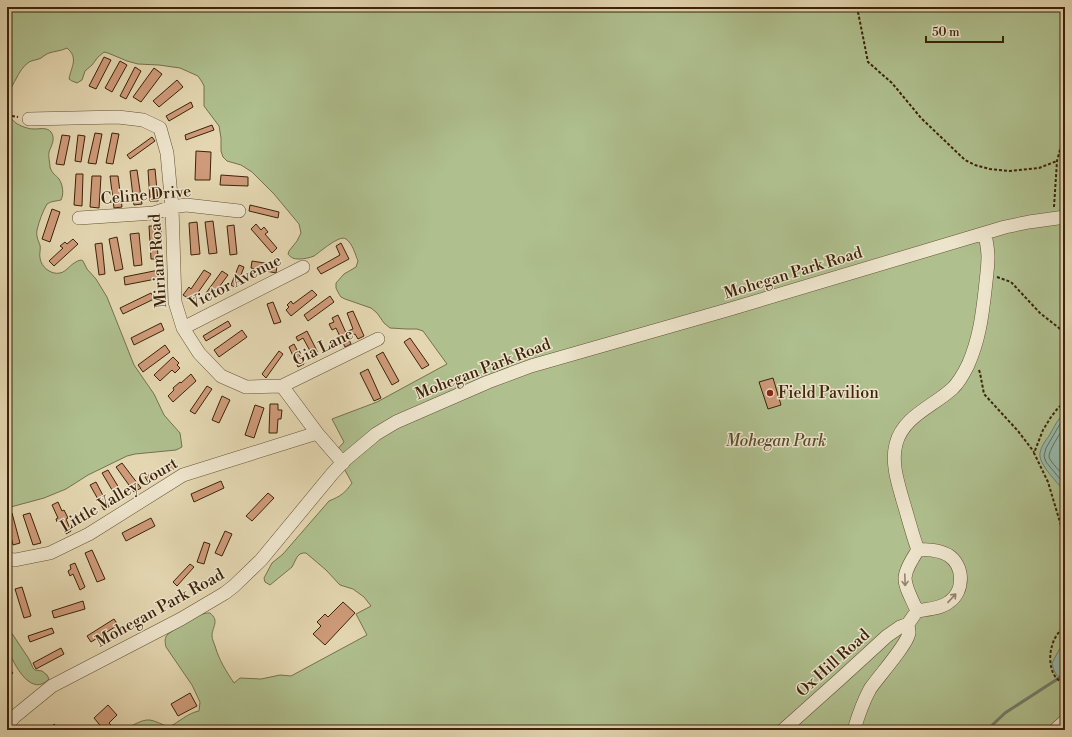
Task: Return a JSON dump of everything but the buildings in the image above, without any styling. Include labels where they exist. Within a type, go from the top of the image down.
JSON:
[{"type":"street","name":"Miriam Road","points":[[29,119],[118,117],[143,120],[160,128],[167,152],[172,207],[175,302],[183,328],[199,353],[221,376],[246,387],[282,386]]},
{"type":"street","name":"Celine Drive","points":[[79,218],[154,213],[172,207],[186,205],[239,211]]},
{"type":"street","name":"Mohegan Park Road","points":[[7,726],[14,717],[52,686],[181,619],[234,586],[261,560],[343,463],[376,434],[387,427],[518,370],[549,360],[705,317],[1011,225],[1059,218]]},
{"type":"street","points":[[918,550],[911,531],[896,472],[894,455],[896,445],[900,433],[908,422],[956,385],[971,357],[980,328],[987,273],[988,256],[985,233]]},
{"type":"street","name":"Victor Avenue","points":[[183,328],[303,267]]},
{"type":"street","name":"Gia Lane","points":[[282,386],[378,339]]},
{"type":"street","points":[[282,386],[317,433],[343,463]]},
{"type":"street","name":"Little Valley Court","points":[[7,559],[15,560],[50,553],[89,534],[183,475],[317,433]]},
{"type":"street","points":[[917,611],[906,589],[904,580],[907,567],[918,550]]},
{"type":"street","points":[[854,730],[867,695],[908,637],[908,624],[917,611],[939,607],[948,603],[958,593],[960,588],[960,574],[957,565],[951,558],[938,552],[918,550]]},
{"type":"street","name":"Ox Hill Road","points":[[783,730],[887,636],[900,627],[908,624]]},
{"type":"street","points":[[1054,730],[1065,721]]},
{"type":"path","points":[[857,7],[868,62],[892,83],[921,118],[965,160],[990,170],[1010,171],[1039,168],[1057,160]]},
{"type":"path","points":[[1059,218],[1057,160],[1065,131]]},
{"type":"path","points":[[994,276],[1011,282],[1036,309],[1059,328],[1065,337]]},
{"type":"path","points":[[971,357],[980,373],[984,394],[1018,431],[1034,453],[1048,482],[1065,539]]},
{"type":"path","points":[[1034,453],[1043,430],[1058,408],[1065,402]]},
{"type":"path","points":[[1065,624],[1057,633],[1050,653],[1051,669],[1059,681],[1065,683]]},
{"type":"green space","name":"Mohegan Park","points":[[7,7],[1065,7],[1065,730],[123,730],[147,720],[155,721],[169,727],[187,716],[199,711],[200,702],[192,685],[166,647],[165,640],[168,634],[188,621],[205,613],[210,613],[215,619],[212,633],[213,640],[221,661],[234,683],[240,678],[261,679],[280,675],[291,676],[367,635],[356,614],[371,606],[364,597],[353,589],[340,585],[326,570],[306,553],[300,554],[292,567],[270,585],[265,582],[264,578],[272,563],[283,554],[329,501],[342,494],[352,483],[335,452],[344,442],[332,419],[377,402],[447,364],[423,331],[417,329],[390,328],[371,308],[341,297],[336,288],[336,283],[344,274],[356,267],[358,261],[352,246],[346,239],[339,239],[314,256],[305,259],[293,258],[288,254],[301,233],[299,224],[274,194],[252,172],[241,165],[227,161],[223,157],[221,151],[219,126],[204,106],[204,86],[198,76],[180,68],[138,64],[104,52],[85,71],[82,80],[77,83],[69,79],[73,63],[73,55],[67,48],[46,54],[41,58],[29,62],[20,72],[13,84],[7,102]]},
{"type":"green space","name":"Mohegan Park","points":[[7,108],[11,118],[16,123],[34,129],[48,129],[53,137],[49,154],[50,167],[60,181],[63,195],[61,200],[47,204],[39,223],[37,238],[40,247],[42,264],[50,272],[60,273],[65,271],[74,263],[81,260],[83,261],[107,297],[134,365],[154,394],[164,415],[180,433],[182,447],[176,450],[127,456],[88,475],[66,489],[44,498],[7,508]]},
{"type":"green space","points":[[7,626],[29,659],[33,668],[35,670],[42,671],[47,675],[49,679],[43,684],[37,685],[31,683],[20,673],[7,648]]},
{"type":"water","points":[[1065,413],[1065,492],[1045,468],[1040,457],[1040,453],[1043,444]]},
{"type":"water","points":[[1065,639],[1065,680],[1056,674],[1052,663]]},
{"type":"waterway","points":[[987,730],[1005,713],[1059,678],[1065,672]]},
{"type":"place","name":"Field Pavilion","points":[[770,393]]}]
